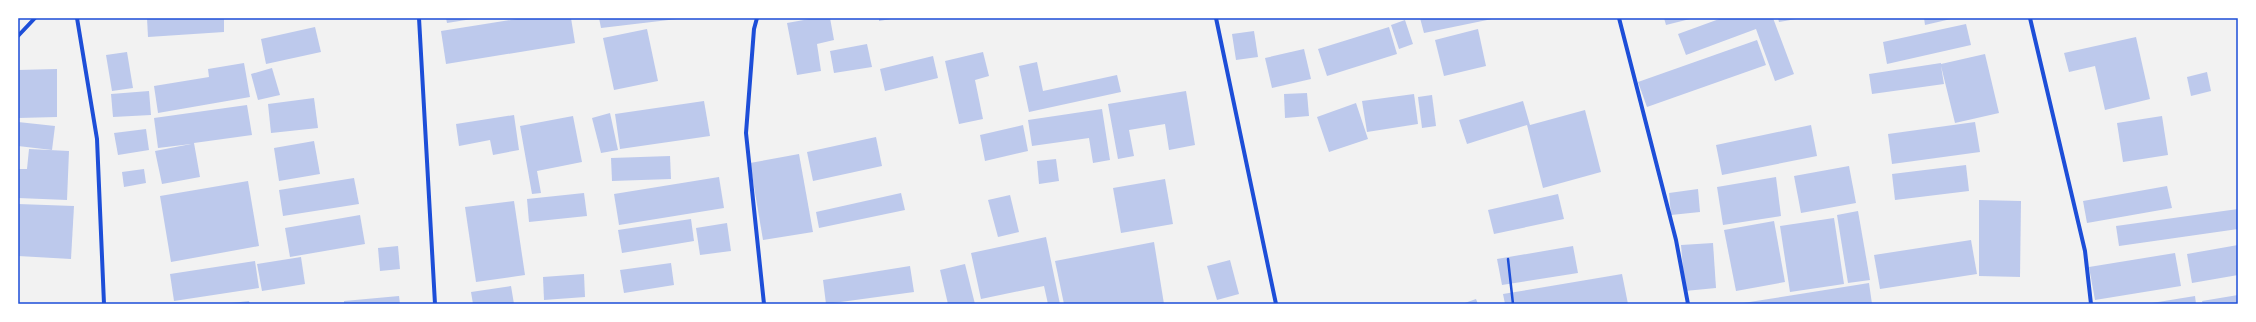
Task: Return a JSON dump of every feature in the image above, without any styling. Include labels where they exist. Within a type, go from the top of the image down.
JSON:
[{"type":"street","points":[[18,36],[35,18]]},
{"type":"street","points":[[77,18],[97,139],[104,304]]},
{"type":"street","points":[[419,18],[435,304]]},
{"type":"street","points":[[757,18],[754,29],[746,133],[764,304]]},
{"type":"street","points":[[1216,18],[1276,304]]},
{"type":"street","points":[[1619,18],[1676,240],[1688,304]]},
{"type":"street","points":[[2030,18],[2085,251],[2091,304]]},
{"type":"path","points":[[1508,259],[1513,304]]},
{"type":"building","points":[[147,18],[224,18],[224,32],[148,37]]},
{"type":"building","points":[[446,18],[471,18],[472,19],[447,23]]},
{"type":"building","points":[[523,18],[571,18],[575,43],[446,64],[441,31]]},
{"type":"building","points":[[599,18],[677,18],[677,19],[601,28]]},
{"type":"building","points":[[815,18],[830,18],[834,40],[817,44],[821,71],[797,75],[787,23]]},
{"type":"building","points":[[879,18],[891,18],[891,19],[879,21]]},
{"type":"building","points":[[1420,18],[1492,18],[1492,19],[1424,33]]},
{"type":"building","points":[[1664,18],[1690,18],[1690,19],[1666,25]]},
{"type":"building","points":[[1722,18],[1773,18],[1794,74],[1775,81],[1756,29],[1686,55],[1678,34]]},
{"type":"building","points":[[1778,18],[1796,18],[1796,19],[1779,22]]},
{"type":"building","points":[[1924,18],[1951,18],[1951,19],[1925,25]]},
{"type":"building","points":[[1405,20],[1413,44],[1399,49],[1391,25]]},
{"type":"building","points":[[1966,24],[1971,45],[1887,64],[1883,42]]},
{"type":"building","points":[[315,27],[321,52],[266,64],[261,39]]},
{"type":"building","points":[[1389,27],[1397,54],[1327,76],[1318,49]]},
{"type":"building","points":[[647,29],[658,81],[614,90],[603,38]]},
{"type":"building","points":[[1478,29],[1486,66],[1444,76],[1435,40]]},
{"type":"building","points":[[1254,31],[1258,57],[1236,60],[1232,34]]},
{"type":"building","points":[[2136,37],[2150,99],[2105,110],[2095,66],[2069,72],[2064,53]]},
{"type":"building","points":[[1757,40],[1766,65],[1647,107],[1638,82]]},
{"type":"building","points":[[867,44],[872,67],[834,73],[830,51]]},
{"type":"building","points":[[1304,49],[1311,79],[1272,88],[1265,58]]},
{"type":"building","points":[[127,52],[133,88],[112,91],[106,55]]},
{"type":"building","points":[[983,52],[989,76],[975,80],[983,119],[959,124],[945,61]]},
{"type":"building","points":[[1985,54],[1999,113],[1955,123],[1941,66],[1944,84],[1872,94],[1869,74],[1941,64]]},
{"type":"building","points":[[933,56],[938,78],[885,91],[880,69]]},
{"type":"building","points":[[1037,62],[1043,91],[1117,75],[1121,92],[1029,112],[1019,66]]},
{"type":"building","points":[[244,63],[250,97],[158,113],[154,86],[209,77],[208,69]]},
{"type":"building","points":[[272,68],[280,95],[258,100],[251,74]]},
{"type":"building","points":[[57,69],[57,117],[18,118],[18,70]]},
{"type":"building","points":[[2207,72],[2211,91],[2191,96],[2187,77]]},
{"type":"building","points":[[149,91],[151,115],[113,117],[111,94]]},
{"type":"building","points":[[1186,91],[1195,145],[1169,150],[1165,124],[1129,130],[1134,156],[1118,159],[1108,104]]},
{"type":"building","points":[[1307,93],[1309,116],[1285,118],[1284,94]]},
{"type":"building","points":[[1414,94],[1418,124],[1367,132],[1362,101]]},
{"type":"building","points":[[1432,95],[1436,126],[1422,128],[1418,97]]},
{"type":"building","points":[[314,98],[318,128],[271,133],[268,104]]},
{"type":"building","points":[[704,101],[710,136],[620,149],[615,114]]},
{"type":"building","points":[[1523,101],[1530,125],[1585,110],[1601,172],[1543,188],[1527,125],[1467,144],[1459,120]]},
{"type":"building","points":[[1356,103],[1368,139],[1329,152],[1317,117]]},
{"type":"building","points":[[247,105],[252,135],[194,143],[200,177],[162,184],[155,151],[191,144],[158,148],[154,118]]},
{"type":"building","points":[[1102,109],[1110,160],[1093,163],[1089,138],[1032,146],[1028,120]]},
{"type":"building","points":[[610,113],[618,150],[601,153],[592,118]]},
{"type":"building","points":[[514,115],[519,150],[493,155],[490,140],[459,146],[456,124]]},
{"type":"building","points":[[573,116],[582,162],[537,171],[541,193],[532,194],[520,126]]},
{"type":"building","points":[[2162,116],[2168,155],[2123,162],[2117,123]]},
{"type":"building","points":[[18,122],[55,126],[52,150],[18,146]]},
{"type":"building","points":[[1975,122],[1980,152],[1892,164],[1888,134]]},
{"type":"building","points":[[1023,125],[1028,151],[985,161],[980,135]]},
{"type":"building","points":[[1811,125],[1817,156],[1722,175],[1716,145]]},
{"type":"building","points":[[146,129],[149,150],[118,155],[114,133]]},
{"type":"building","points":[[876,137],[882,166],[813,181],[807,152]]},
{"type":"building","points":[[314,141],[320,174],[279,181],[274,148]]},
{"type":"building","points":[[29,149],[69,151],[67,200],[18,198],[18,169],[27,169]]},
{"type":"building","points":[[799,154],[813,232],[763,240],[750,163]]},
{"type":"building","points":[[670,156],[671,179],[612,181],[611,158]]},
{"type":"building","points":[[1056,159],[1059,181],[1039,184],[1037,161]]},
{"type":"building","points":[[1966,165],[1969,191],[1895,200],[1892,174]]},
{"type":"building","points":[[1849,166],[1856,203],[1801,213],[1794,176]]},
{"type":"building","points":[[144,169],[146,183],[124,187],[122,172]]},
{"type":"building","points":[[719,177],[724,208],[619,225],[614,194]]},
{"type":"building","points":[[1776,177],[1781,216],[1723,225],[1717,187]]},
{"type":"building","points":[[354,178],[359,204],[283,216],[279,190]]},
{"type":"building","points":[[1165,179],[1173,224],[1121,233],[1113,188]]},
{"type":"building","points":[[248,181],[259,246],[171,262],[160,196]]},
{"type":"building","points":[[2167,186],[2172,208],[2087,223],[2083,201]]},
{"type":"building","points":[[1698,189],[1700,212],[1671,215],[1669,193]]},
{"type":"building","points":[[584,193],[587,216],[529,222],[527,199]]},
{"type":"building","points":[[901,193],[905,210],[819,228],[816,212]]},
{"type":"building","points":[[1558,194],[1564,219],[1494,234],[1488,210]]},
{"type":"building","points":[[1010,195],[1019,232],[998,237],[988,200]]},
{"type":"building","points":[[1979,200],[2021,201],[2020,277],[1979,276]]},
{"type":"building","points":[[514,201],[525,275],[476,282],[465,207]]},
{"type":"building","points":[[18,204],[74,206],[71,259],[18,256]]},
{"type":"building","points":[[2238,209],[2238,229],[2119,246],[2116,226]]},
{"type":"building","points":[[1858,211],[1870,280],[1848,283],[1837,215]]},
{"type":"building","points":[[360,215],[365,244],[290,257],[285,228]]},
{"type":"building","points":[[1834,218],[1844,284],[1790,292],[1780,226]]},
{"type":"building","points":[[691,219],[694,241],[622,253],[618,230]]},
{"type":"building","points":[[1774,221],[1785,282],[1736,291],[1724,230]]},
{"type":"building","points":[[727,223],[731,251],[700,255],[696,228]]},
{"type":"building","points":[[1046,237],[1060,304],[1048,304],[1044,286],[981,299],[971,253]]},
{"type":"building","points":[[1971,240],[1977,274],[1880,289],[1874,255]]},
{"type":"building","points":[[1154,242],[1164,304],[1064,304],[1055,261]]},
{"type":"building","points":[[1713,243],[1716,288],[1685,291],[1681,245]]},
{"type":"building","points":[[2238,245],[2238,275],[2192,283],[2187,254]]},
{"type":"building","points":[[398,246],[400,269],[380,271],[378,248]]},
{"type":"building","points":[[1573,246],[1578,273],[1502,285],[1497,259]]},
{"type":"building","points":[[2175,253],[2181,286],[2095,300],[2089,267]]},
{"type":"building","points":[[301,257],[305,284],[262,291],[257,264]]},
{"type":"building","points":[[1230,260],[1239,294],[1217,300],[1207,266]]},
{"type":"building","points":[[255,261],[259,288],[174,301],[170,274]]},
{"type":"building","points":[[671,263],[674,285],[624,293],[620,270]]},
{"type":"building","points":[[965,264],[975,304],[948,304],[940,270]]},
{"type":"building","points":[[910,266],[914,292],[826,304],[823,280]]},
{"type":"building","points":[[584,274],[585,297],[544,300],[543,277]]},
{"type":"building","points":[[1622,274],[1628,304],[1505,304],[1503,294]]},
{"type":"building","points":[[1869,283],[1872,304],[1743,304],[1743,303]]},
{"type":"building","points":[[511,286],[514,304],[473,304],[471,292]]},
{"type":"building","points":[[2238,295],[2238,304],[2203,304],[2202,301]]},
{"type":"building","points":[[399,296],[400,304],[344,304],[344,301]]},
{"type":"building","points":[[2195,296],[2196,304],[2152,304],[2152,303]]},
{"type":"building","points":[[1476,299],[1478,304],[1462,304]]},
{"type":"building","points":[[249,301],[250,304],[231,304],[231,303]]}]
